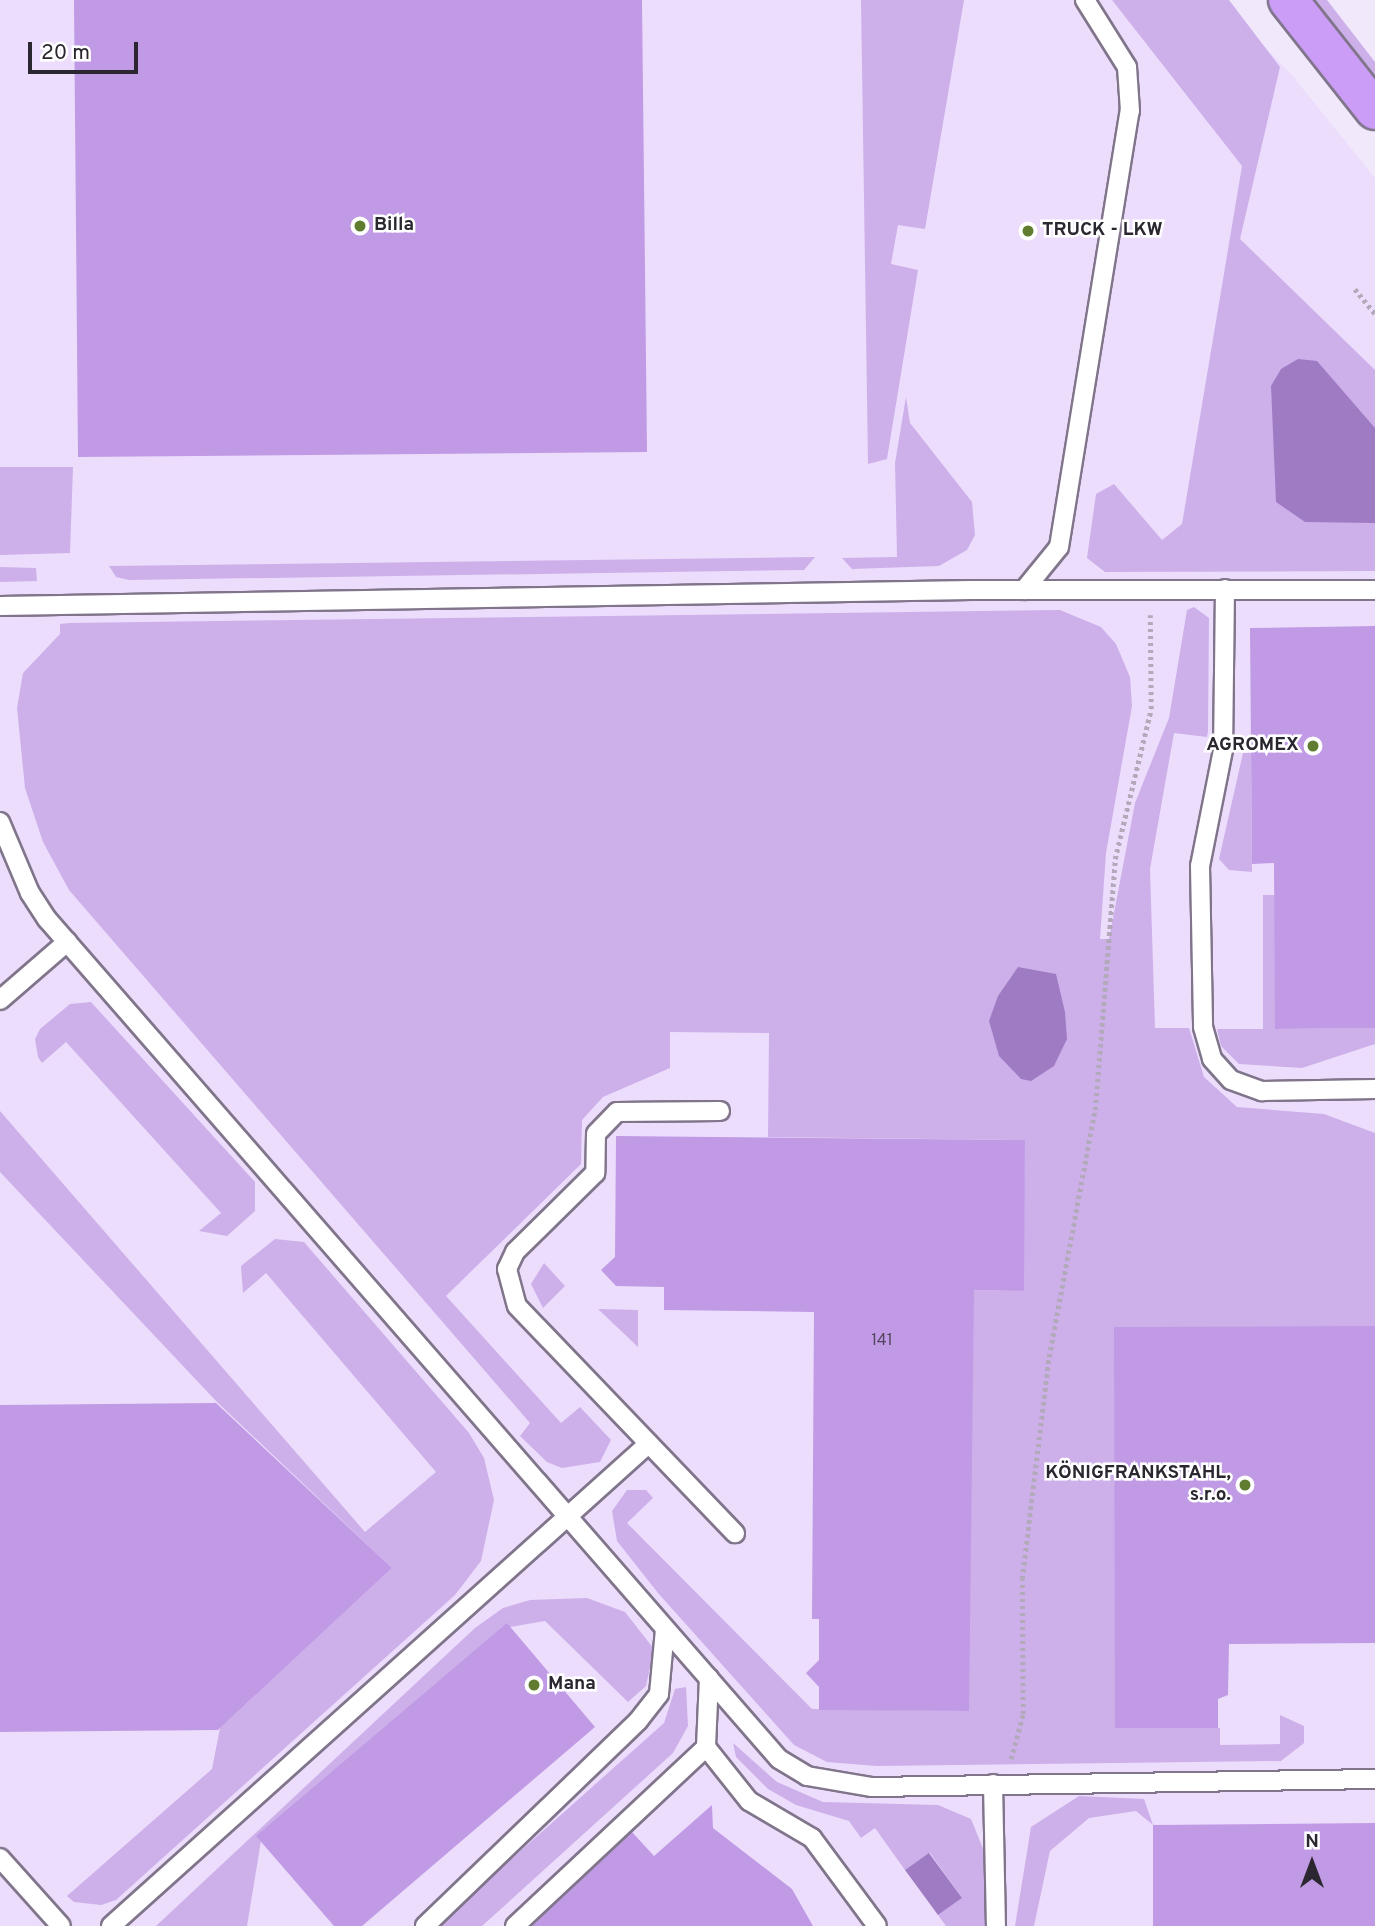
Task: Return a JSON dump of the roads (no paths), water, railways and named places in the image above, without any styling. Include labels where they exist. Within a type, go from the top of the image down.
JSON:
[{"type":"highway","points":[[1288,0],[1375,110]]},
{"type":"lane","points":[[1024,590],[1059,547],[1130,111],[1127,67],[1085,0]]},
{"type":"lane","points":[[1225,589],[1223,750],[1200,866],[1203,1027],[1212,1059],[1231,1080],[1262,1091],[1375,1089]]},
{"type":"lane","points":[[0,606],[1024,590],[1375,590]]},
{"type":"lane","points":[[0,822],[30,893],[67,942],[779,1759],[807,1776],[872,1787],[1375,1779]]},
{"type":"lane","points":[[3,993],[67,942]]},
{"type":"lane","points":[[720,1111],[617,1112],[596,1134],[595,1173],[515,1252],[508,1269],[517,1306],[647,1445],[736,1533]]},
{"type":"lane","points":[[111,1926],[569,1519],[647,1445]]},
{"type":"lane","points":[[425,1926],[638,1721],[659,1694],[665,1629]]},
{"type":"lane","points":[[709,1678],[706,1747],[748,1801],[812,1838],[877,1926]]},
{"type":"lane","points":[[515,1926],[706,1747]]},
{"type":"lane","points":[[996,1926],[998,1784]]},
{"type":"lane","points":[[0,1857],[61,1926]]},
{"type":"place","name":"Billa","points":[[360,226]]},
{"type":"place","name":"TRUCK - LKW","points":[[1028,231]]},
{"type":"place","name":"AGROMEX","points":[[1313,746]]},
{"type":"place","name":"KÖNIGFRANKSTAHL, s.r.o.","points":[[1245,1485]]},
{"type":"place","name":"Mana","points":[[534,1685]]}]
